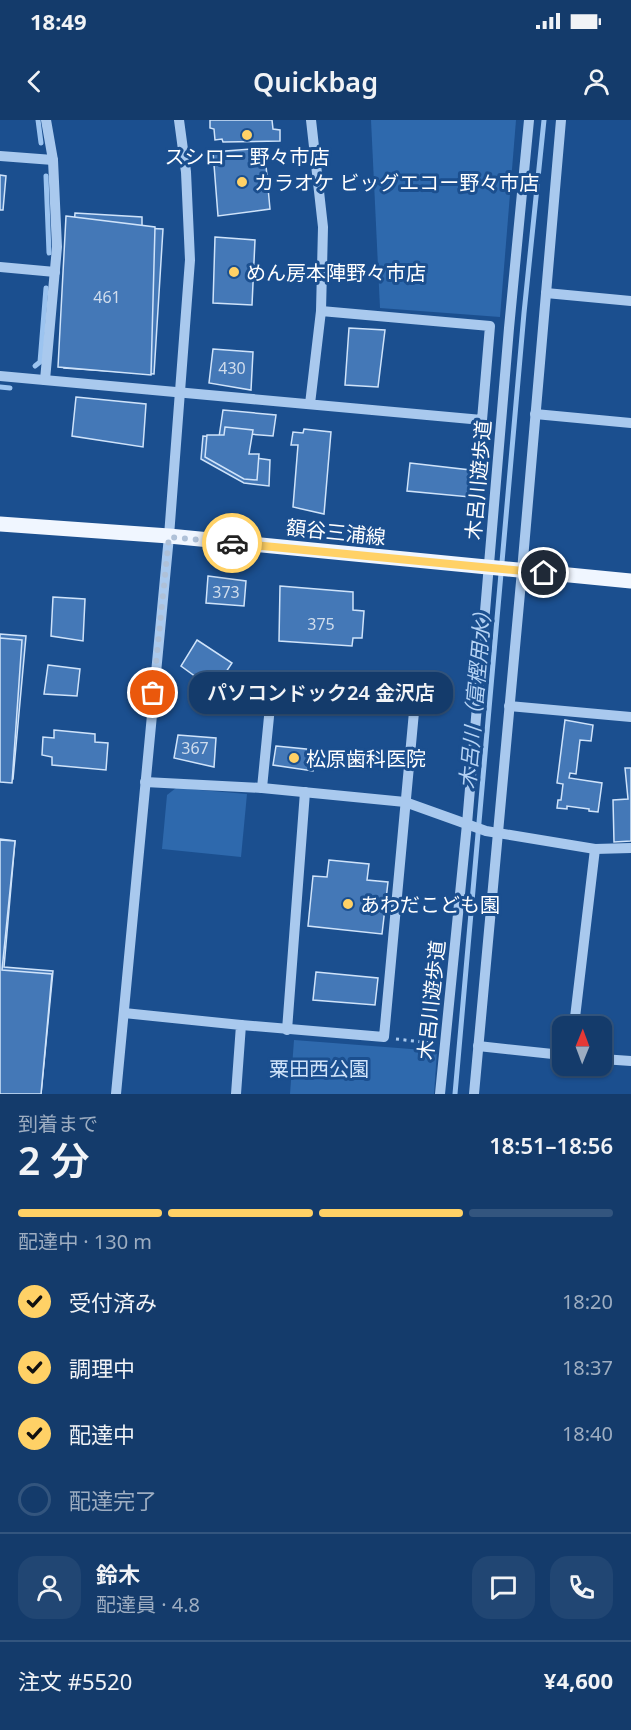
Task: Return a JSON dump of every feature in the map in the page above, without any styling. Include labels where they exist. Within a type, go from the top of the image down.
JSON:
[{"type":"main road","name":"額谷三浦線","points":[[0,524],[169,537],[631,581]]},
{"type":"street","points":[[45,380],[57,247],[53,160],[46,120]]},
{"type":"street","points":[[116,1094],[169,537],[190,261],[186,172],[179,120]]},
{"type":"street","points":[[310,404],[321,311],[323,227],[311,120]]},
{"type":"street","name":"木呂川遊歩道","points":[[440,1094],[492,568],[529,120]]},
{"type":"street","points":[[474,1094],[492,832],[509,706],[517,571],[546,293],[561,120]]},
{"type":"street","points":[[0,156],[53,160]]},
{"type":"street","points":[[0,267],[55,272]]},
{"type":"street","points":[[546,293],[631,301]]},
{"type":"street","points":[[0,376],[482,420],[490,326],[321,311]]},
{"type":"street","points":[[534,414],[631,423]]},
{"type":"street","points":[[124,1013],[287,1030],[384,1037],[416,700],[272,686],[262,788]]},
{"type":"street","points":[[509,706],[631,717]]},
{"type":"street","points":[[145,782],[262,788],[405,802],[492,832],[596,849],[631,848]]},
{"type":"street","points":[[287,1030],[305,792]]},
{"type":"street","points":[[575,1016],[596,849]]},
{"type":"street","points":[[236,1094],[241,1025]]},
{"type":"street","points":[[478,1046],[552,1054]]},
{"type":"street","points":[[612,1060],[631,1061]]},
{"type":"path","points":[[384,1037],[444,1044]]},
{"type":"green space","points":[[371,120],[516,120],[500,317],[380,308]]},
{"type":"green space","points":[[176,788],[247,794],[241,857],[162,849],[167,795]]},
{"type":"green space","name":"粟田西公園","points":[[294,1040],[437,1051],[434,1094],[290,1094]]},
{"type":"building","name":"スシロー 野々市店","points":[[210,120],[272,120],[273,129],[280,130],[280,141],[223,142],[222,139],[215,140],[214,129],[210,128]]},
{"type":"building","name":"カラオケ ビッグエコー野々市店","points":[[251,149],[253,155],[265,155],[270,209],[218,216],[213,152]]},
{"type":"building","points":[[0,175],[6,176],[3,210],[0,210]]},
{"type":"building","points":[[75,213],[142,217],[142,228],[163,229],[154,374],[64,368]]},
{"type":"building","points":[[66,216],[155,227],[151,375],[58,367]]},
{"type":"building","name":"めん房本陣野々市店","points":[[215,237],[255,240],[252,305],[213,303]]},
{"type":"building","points":[[349,328],[385,330],[378,387],[345,385]]},
{"type":"building","points":[[213,349],[253,352],[251,390],[209,383]]},
{"type":"building","points":[[76,397],[146,404],[143,447],[72,436]]},
{"type":"building","points":[[223,410],[276,415],[273,436],[249,434],[249,457],[270,460],[269,486],[244,483],[201,459],[203,436],[219,437]]},
{"type":"building","points":[[225,427],[253,430],[249,454],[259,454],[257,480],[244,479],[205,457],[207,435],[224,435]]},
{"type":"building","points":[[304,429],[331,432],[324,514],[293,507],[298,445],[291,445],[293,432],[303,433]]},
{"type":"building","points":[[410,463],[479,471],[477,488],[471,487],[470,497],[407,491]]},
{"type":"building","points":[[208,576],[246,581],[244,606],[206,603]]},
{"type":"building","points":[[280,586],[353,592],[353,610],[364,611],[362,638],[353,638],[352,646],[279,641]]},
{"type":"building","points":[[53,597],[85,599],[83,641],[51,636]]},
{"type":"building","points":[[0,634],[26,636],[13,779],[0,778]]},
{"type":"building","points":[[0,638],[22,640],[12,783],[0,782]]},
{"type":"building","points":[[197,640],[232,663],[214,690],[181,666]]},
{"type":"building","points":[[48,665],[80,669],[77,696],[44,694]]},
{"type":"building","points":[[565,720],[593,725],[591,741],[580,740],[576,774],[570,773],[569,778],[602,783],[598,812],[567,806],[567,809],[557,808],[558,800],[561,800],[563,784],[557,783]]},
{"type":"building","points":[[54,730],[95,734],[95,742],[108,743],[106,770],[52,765],[52,757],[42,755],[43,737],[54,738]]},
{"type":"building","points":[[178,735],[216,738],[214,767],[174,758]]},
{"type":"building","name":"松原歯科医院","points":[[276,746],[316,750],[313,771],[273,765]]},
{"type":"building","points":[[625,768],[631,768],[631,841],[614,842],[613,800],[628,799]]},
{"type":"building","points":[[0,839],[15,841],[4,967],[53,971],[41,1094],[0,1094]]},
{"type":"building","points":[[0,840],[15,841],[2,970],[52,974],[41,1094],[0,1094]]},
{"type":"building","name":"あわだこども園","points":[[329,860],[369,864],[367,880],[388,882],[382,934],[308,926],[313,876],[327,877]]},
{"type":"building","points":[[316,972],[378,978],[375,1005],[313,1000]]},
{"type":"waterway","points":[[38,120],[41,143]]},
{"type":"waterway","name":"木呂川（富樫用水）","points":[[455,1094],[524,313],[544,120]]},
{"type":"waterway","points":[[46,176],[49,253]]},
{"type":"waterway","points":[[35,366],[40,362],[46,288]]},
{"type":"waterway","points":[[0,387],[10,388]]},
{"type":"way so far","points":[[153,693],[169,537],[232,543]]},
{"type":"place","name":"スシロー 野々市店","points":[[247,135]]},
{"type":"place","name":"カラオケ ビッグエコー野々市店","points":[[242,182]]},
{"type":"place","name":"めん房本陣野々市店","points":[[234,272]]},
{"type":"place","name":"パソコンドック24 金沢店","points":[[153,693]]},
{"type":"place","name":"松原歯科医院","points":[[294,758]]},
{"type":"place","name":"あわだこども園","points":[[348,904]]},
{"type":"route","points":[[232,543],[544,573]]}]
